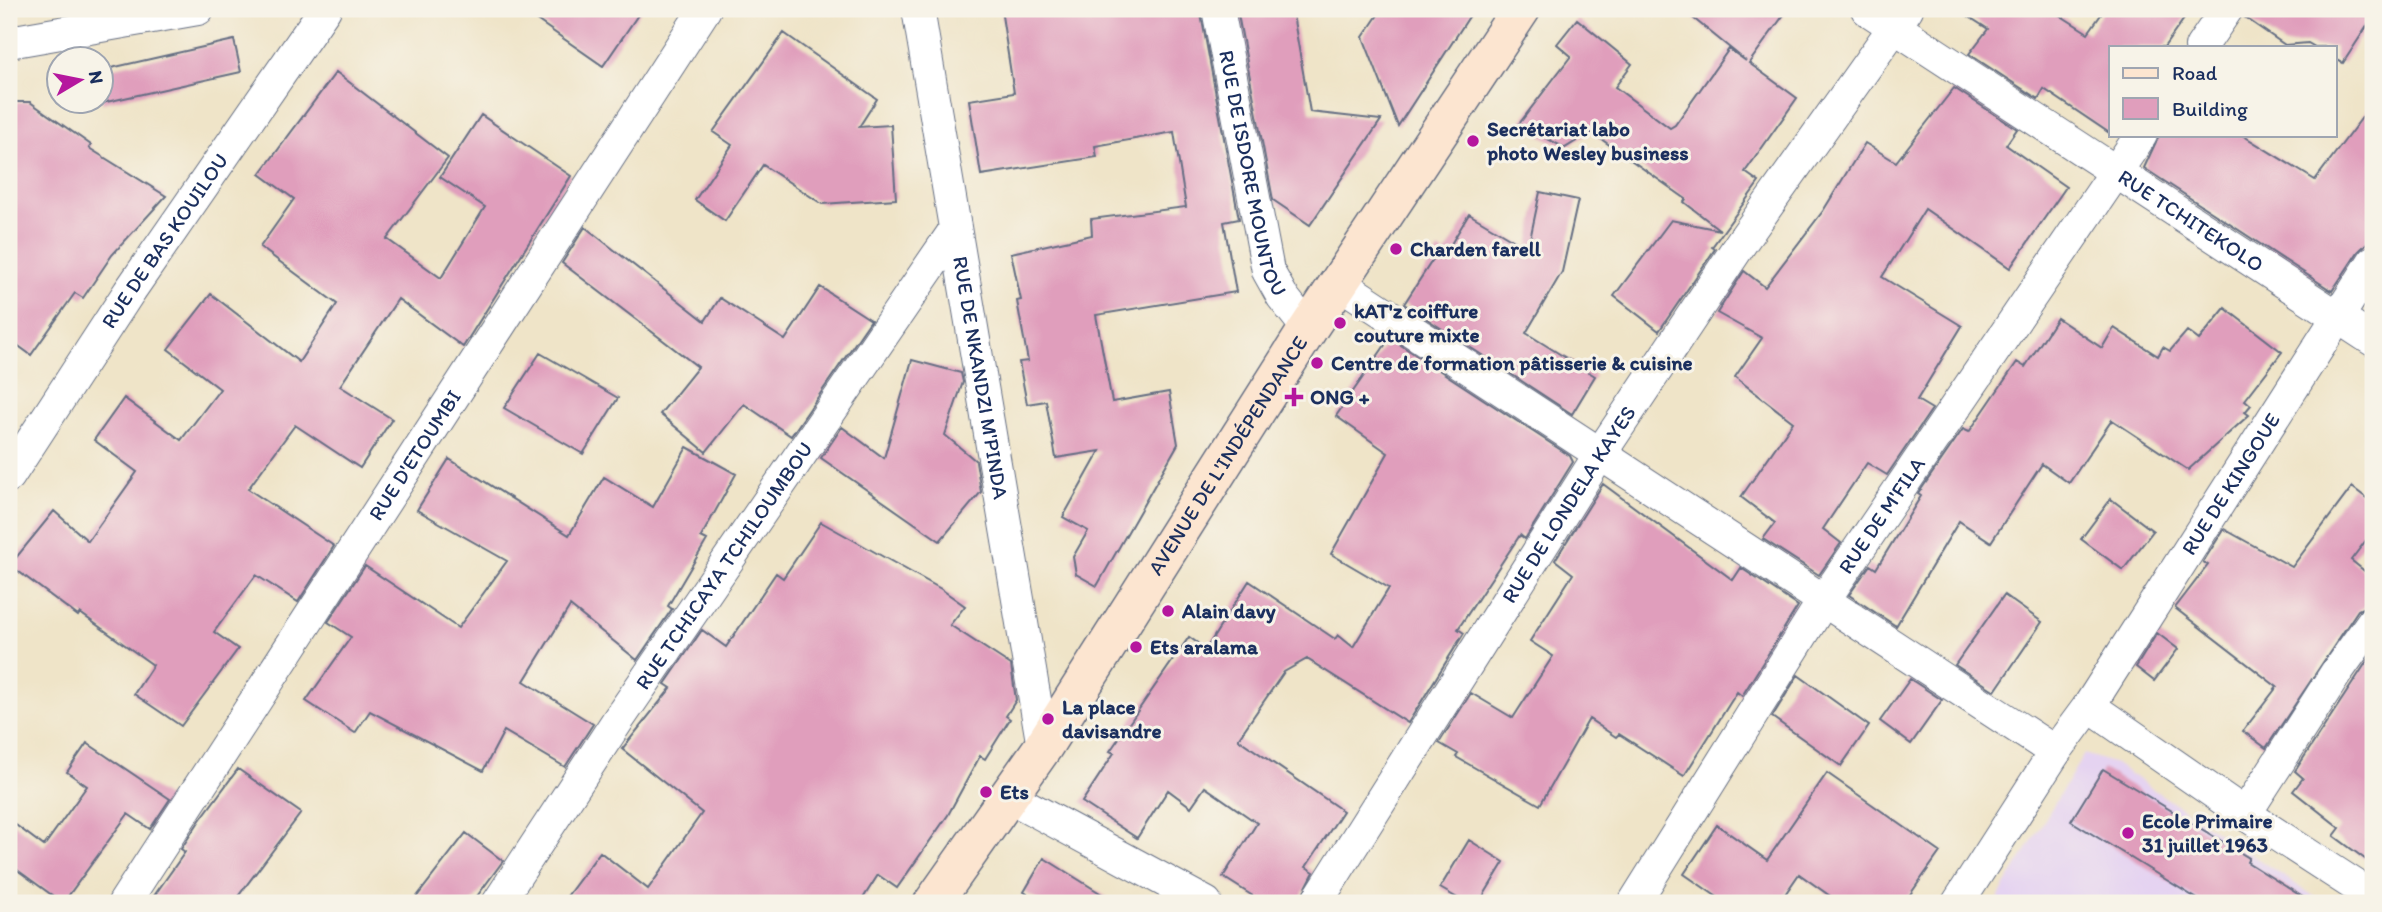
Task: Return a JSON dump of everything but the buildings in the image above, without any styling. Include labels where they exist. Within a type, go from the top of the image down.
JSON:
[{"type":"street","points":[[9,41],[198,9]]},
{"type":"street","name":"RUE DE BAS KOUILOU","points":[[9,476],[129,292],[325,9]]},
{"type":"street","name":"RUE D'ETOUMBI","points":[[124,903],[705,9]]},
{"type":"street","name":"RUE DE NKANDZI M'PINDA","points":[[918,9],[1043,747]]},
{"type":"street","name":"RUE DE ISDORE MOUNTOU","points":[[1217,9],[1268,271],[1282,296],[1308,329]]},
{"type":"street","name":"AVENUE DE L'INDÉPENDANCE","points":[[933,903],[1043,747],[1308,329],[1521,9]]},
{"type":"street","name":"RUE TCHITEKOLO","points":[[1867,9],[1901,19],[2116,172],[2373,340]]},
{"type":"street","points":[[2202,46],[2227,9]]},
{"type":"street","name":"RUE DE LONDELA KAYES","points":[[1316,903],[1600,454],[1743,240],[1901,19]]},
{"type":"street","name":"RUE DE M'FILA","points":[[1633,903],[1822,603],[2140,136]]},
{"type":"street","name":"RUE TCHICAYA TCHILOUMBOU","points":[[498,903],[618,720],[955,230]]},
{"type":"street","name":"RUE DE KINGOUE","points":[[1958,903],[2055,752],[2089,706],[2373,262]]},
{"type":"street","points":[[1339,283],[1758,557],[1822,603],[2055,752]]},
{"type":"street","points":[[2245,814],[2373,621]]},
{"type":"street","points":[[2089,706],[2245,814],[2373,897]]},
{"type":"street","points":[[1008,796],[1206,903]]},
{"type":"shaded area","name":"Ecole Primaire 31 juillet 1963","points":[[2084,754],[2115,764],[2324,903],[1995,903]]},
{"type":"place","name":"Secrétariat labo photo Wesley business","points":[[1473,141]]},
{"type":"place","name":"Charden farell","points":[[1396,249]]},
{"type":"place","name":"kAT'z coiffure couture mixte","points":[[1340,323]]},
{"type":"place","name":"Centre de formation pâtisserie & cuisine","points":[[1317,363]]},
{"type":"place","name":"ONG +","points":[[1294,397]]},
{"type":"place","name":"Alain davy","points":[[1168,611]]},
{"type":"place","name":"Ets aralama","points":[[1136,647]]},
{"type":"place","name":"La place davisandre","points":[[1048,719]]},
{"type":"place","name":"Ets","points":[[986,792]]},
{"type":"place","name":"Ecole Primaire 31 juillet 1963","points":[[2128,833]]}]
